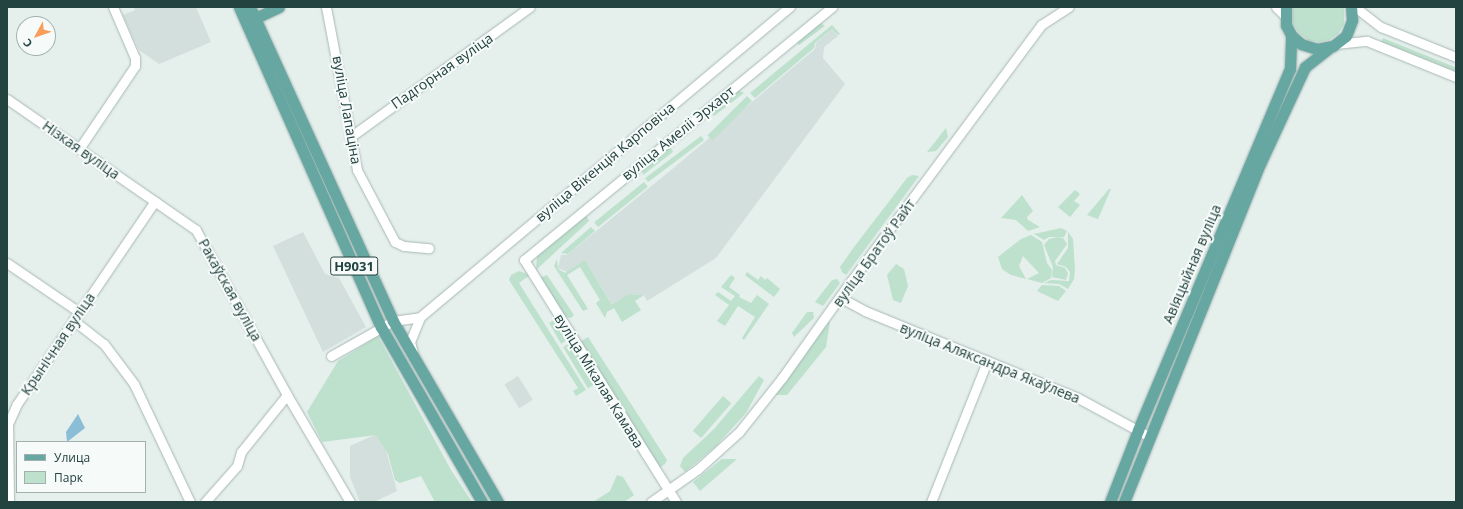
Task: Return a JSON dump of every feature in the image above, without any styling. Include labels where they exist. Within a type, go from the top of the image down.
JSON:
[{"type":"main road","name":"Н9031","points":[[239,7],[251,20],[393,321],[498,502]]},
{"type":"main road","name":"Н9031","points":[[250,7],[251,20],[382,327],[482,502]]},
{"type":"main road","points":[[251,20],[279,7]]},
{"type":"main road","name":"Авіяцыйная вуліца","points":[[1124,502],[1260,164],[1305,67],[1348,32],[1352,20],[1351,7]]},
{"type":"main road","name":"Авіяцыйная вуліца","points":[[1110,502],[1138,430],[1290,69],[1291,35],[1285,12]]},
{"type":"main road","points":[[1291,35],[1308,48],[1332,46]]},
{"type":"main road","points":[[402,364],[414,358]]},
{"type":"street","points":[[79,149],[135,66],[135,58],[113,7]]},
{"type":"street","name":"вуліца Лапаціна","points":[[326,7],[352,135],[357,170],[395,242],[404,246],[429,248]]},
{"type":"street","name":"Падгорная вуліца","points":[[352,135],[530,7]]},
{"type":"street","name":"вуліца Вікенція Карповіча","points":[[420,317],[790,7]]},
{"type":"street","name":"вуліца Амеліі Эрхарт","points":[[524,260],[832,7]]},
{"type":"street","name":"вуліца Братоў Райт","points":[[651,502],[698,469],[739,432],[782,378],[1041,25],[1069,7]]},
{"type":"street","points":[[1276,7],[1285,12]]},
{"type":"street","points":[[1355,7],[1381,27],[1456,57]]},
{"type":"street","points":[[1332,46],[1367,41],[1456,76]]},
{"type":"street","name":"Нізкая вуліца","points":[[7,99],[155,201]]},
{"type":"street","name":"Крынічная вуліца","points":[[9,502],[7,424],[17,404],[155,201]]},
{"type":"street","name":"Ракаўская вуліца","points":[[155,201],[196,230],[287,395],[350,502]]},
{"type":"street","name":"вуліца Мікалая Камава","points":[[524,260],[676,502]]},
{"type":"street","points":[[7,263],[79,312]]},
{"type":"street","name":"вуліца Аляксандра Якаўлева","points":[[841,298],[865,311],[1078,398],[1150,437]]},
{"type":"street","points":[[331,356],[393,321],[420,317]]},
{"type":"street","points":[[414,358],[410,342],[420,317]]},
{"type":"street","points":[[73,320],[104,344],[134,384],[190,502]]},
{"type":"street","points":[[931,502],[987,361]]},
{"type":"street","points":[[205,502],[237,466],[241,452],[287,395]]},
{"type":"shaded area","points":[[134,7],[196,7],[211,42],[159,64],[139,50],[123,15],[135,10]]},
{"type":"shaded area","points":[[832,29],[838,36],[824,47],[823,58],[845,84],[716,258],[647,301],[644,295],[630,294],[613,306],[585,260],[567,272],[558,268],[561,255],[567,255],[676,166],[815,49],[816,43]]},
{"type":"shaded area","points":[[303,232],[325,274],[339,278],[366,327],[323,352],[273,246]]},
{"type":"shaded area","points":[[518,376],[533,400],[519,408],[504,384]]},
{"type":"shaded area","points":[[381,432],[397,491],[374,502],[360,502],[350,477],[350,446]]},
{"type":"green space","points":[[1293,7],[1344,7],[1344,24],[1338,34],[1329,40],[1318,42],[1308,40],[1299,33],[1293,24]]},
{"type":"green space","points":[[819,22],[825,26],[799,45],[795,42]]},
{"type":"green space","points":[[832,25],[840,34],[838,35],[832,29],[815,43],[814,48],[755,98],[750,93]]},
{"type":"green space","points":[[1383,38],[1456,67],[1455,71],[1382,42]]},
{"type":"green space","points":[[737,90],[744,93],[714,116],[711,112]]},
{"type":"green space","points":[[747,96],[752,101],[712,141],[707,136]]},
{"type":"green space","points":[[946,128],[948,137],[936,151],[927,152]]},
{"type":"green space","points":[[701,136],[704,140],[648,182],[645,178]]},
{"type":"green space","points":[[670,146],[673,152],[643,175],[642,168]]},
{"type":"green space","points":[[912,175],[919,176],[846,275],[842,272],[840,267],[907,178]]},
{"type":"green space","points":[[644,182],[648,187],[598,227],[594,222]]},
{"type":"green space","points":[[1109,189],[1111,189],[1098,219],[1087,215]]},
{"type":"green space","points":[[1075,190],[1080,194],[1074,201],[1080,205],[1070,217],[1058,207]]},
{"type":"green space","points":[[1022,195],[1033,211],[1027,217],[1028,220],[1040,227],[1028,231],[1016,220],[1001,218]]},
{"type":"green space","points":[[586,215],[589,221],[536,270],[537,255]]},
{"type":"green space","points":[[591,227],[595,231],[568,254],[561,253]]},
{"type":"green space","points":[[1061,228],[1067,231],[1064,237],[1049,237],[1044,240],[1034,234]]},
{"type":"green space","points":[[1068,232],[1073,239],[1075,270],[1074,279],[1068,289],[1059,284],[1044,283],[1051,280],[1069,281],[1070,272],[1066,267],[1057,264],[1068,248]]},
{"type":"green space","points":[[1031,235],[1042,242],[1047,263],[1052,270],[1051,278],[1042,283],[1027,279],[1039,273],[1023,256],[1019,266],[1026,279],[1011,275],[1002,269],[998,257],[1021,239]]},
{"type":"green space","points":[[1058,237],[1063,238],[1067,244],[1055,261],[1056,265],[1065,268],[1068,273],[1066,280],[1052,277],[1053,267],[1044,245],[1049,239]]},
{"type":"green space","points":[[557,259],[558,269],[565,273],[585,260],[612,305],[629,294],[644,295],[635,301],[641,310],[622,322],[614,308],[607,312],[605,318],[596,303],[600,300],[580,267],[567,275],[588,309],[583,311],[554,266]]},
{"type":"green space","points":[[896,264],[904,269],[908,286],[901,303],[893,300],[887,275]]},
{"type":"green space","points":[[519,271],[530,275],[519,283],[586,390],[576,396],[573,391],[578,388],[509,280],[511,275]]},
{"type":"green space","points":[[747,272],[758,280],[761,276],[765,280],[767,278],[780,289],[774,297],[745,275]]},
{"type":"green space","points":[[547,275],[574,315],[571,318],[564,317],[539,278]]},
{"type":"green space","points":[[731,275],[735,278],[729,287],[740,295],[739,297],[751,303],[757,295],[769,304],[744,340],[742,338],[755,317],[738,306],[725,326],[717,321],[729,305],[715,295],[718,292],[731,301],[735,296],[721,287]]},
{"type":"green space","points":[[837,279],[840,283],[823,306],[815,302],[832,280]]},
{"type":"green space","points":[[1042,285],[1059,286],[1066,291],[1058,301],[1037,291]]},
{"type":"green space","points":[[807,312],[813,312],[814,318],[794,337],[792,333]]},
{"type":"green space","points":[[556,319],[568,340],[561,344],[549,323]]},
{"type":"green space","points":[[826,322],[830,322],[826,347],[787,395],[774,395]]},
{"type":"green space","points":[[378,336],[451,470],[472,502],[435,502],[421,476],[400,483],[395,480],[388,454],[376,435],[322,442],[307,412],[338,361]]},
{"type":"green space","points":[[588,337],[667,460],[665,464],[659,468],[578,343]]},
{"type":"green space","points":[[570,343],[595,384],[588,388],[563,347]]},
{"type":"green space","points":[[759,376],[764,380],[746,413],[715,447],[685,472],[680,466],[683,458],[714,429]]},
{"type":"green space","points":[[723,396],[731,403],[701,438],[693,431]]},
{"type":"green space","points":[[722,459],[737,459],[700,491],[693,482]]},
{"type":"green space","points":[[617,475],[623,477],[634,495],[624,502],[593,502],[610,491]]},
{"type":"water","points":[[78,414],[85,428],[68,441],[67,441],[66,432]]}]
